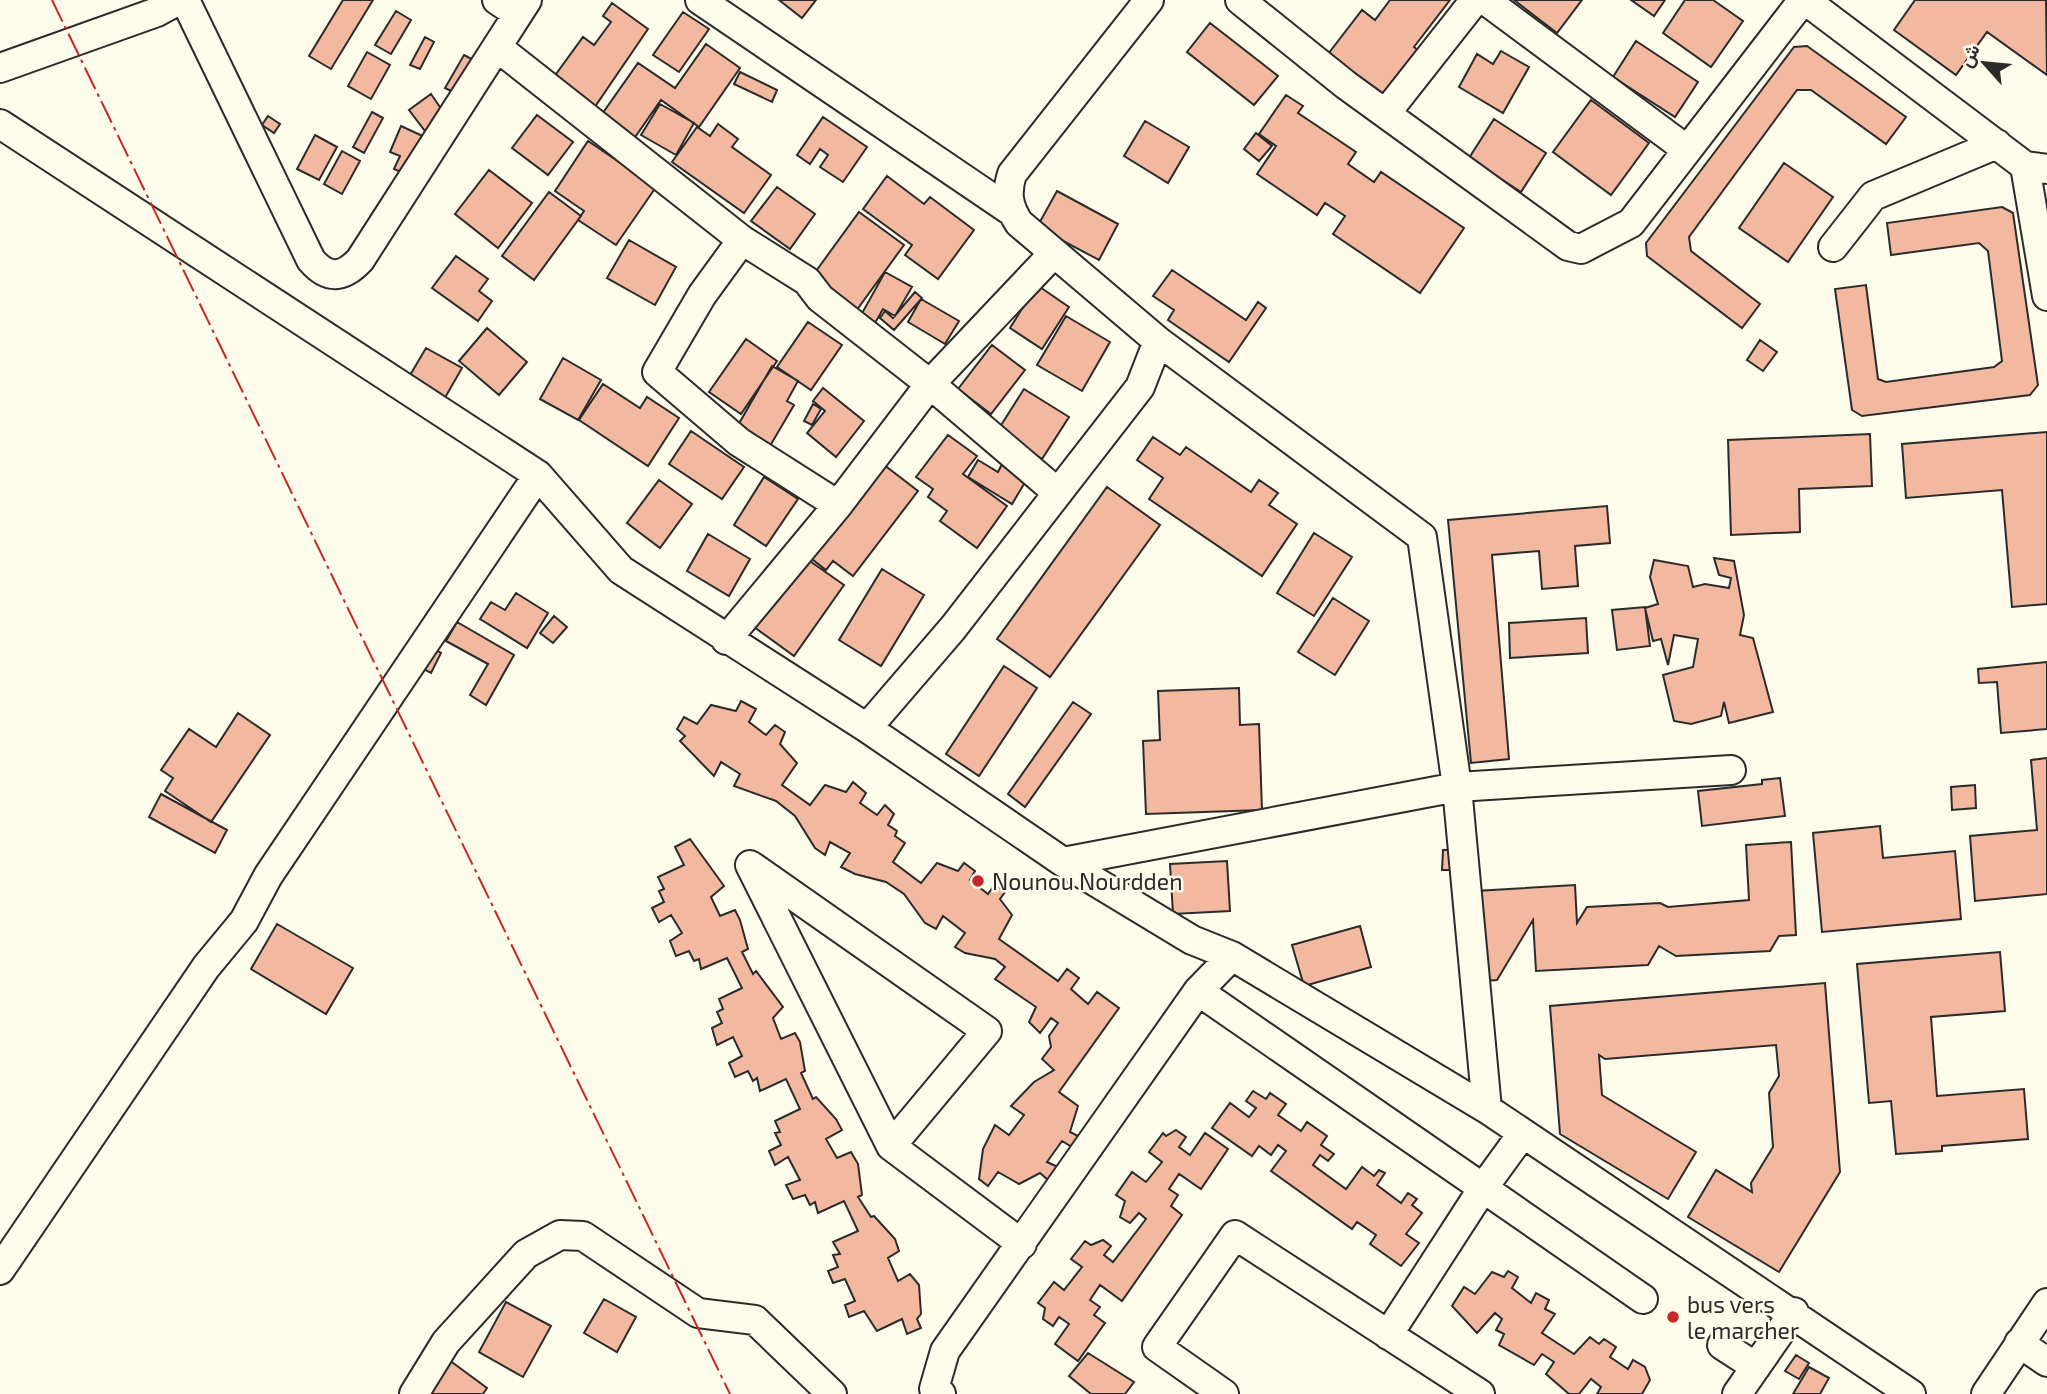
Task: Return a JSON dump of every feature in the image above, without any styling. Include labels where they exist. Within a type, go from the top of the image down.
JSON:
[{"type":"street","points":[[0,68],[157,12],[179,0]]},
{"type":"street","points":[[184,0],[311,260],[326,274],[335,276],[350,271],[360,260],[497,47],[514,5]]},
{"type":"street","points":[[699,0],[1011,211],[1019,223],[1158,341],[1422,537],[1457,787],[1487,1109]]},
{"type":"street","points":[[1011,211],[1008,187],[1012,174],[1149,0]]},
{"type":"street","points":[[1240,0],[1386,113],[1568,246],[1581,249],[1631,223],[1804,0],[1997,144],[2036,167],[2047,296]]},
{"type":"street","points":[[1386,113],[1475,0]]},
{"type":"street","points":[[1485,0],[1686,149]]},
{"type":"street","points":[[497,47],[742,240],[807,281],[820,298],[930,384],[1058,493]]},
{"type":"street","points":[[0,124],[538,475],[621,570],[726,640],[867,728],[1063,862],[1192,940],[1232,956],[1487,1109],[1794,1312],[1911,1394]]},
{"type":"street","points":[[1833,247],[1873,196],[1997,144]]},
{"type":"street","points":[[742,240],[702,295],[657,372],[739,442],[838,505]]},
{"type":"street","points":[[726,640],[838,505],[930,384],[1054,253]]},
{"type":"street","points":[[867,728],[953,628],[1140,387],[1158,341]]},
{"type":"street","points":[[0,1270],[206,967],[244,921],[268,876],[538,475]]},
{"type":"street","points":[[1063,862],[1457,787],[1731,770]]},
{"type":"street","points":[[891,1146],[987,1031],[750,865],[891,1146],[1022,1244]]},
{"type":"street","points":[[933,1392],[945,1351],[1198,991],[1232,956]]},
{"type":"street","points":[[1198,991],[1643,1299]]},
{"type":"street","points":[[1388,1335],[1483,1188],[1523,1133]]},
{"type":"street","points":[[414,1394],[446,1342],[517,1263],[526,1254],[560,1235],[583,1236],[698,1313],[755,1320],[832,1394]]},
{"type":"street","points":[[1224,1394],[1157,1347],[1235,1235],[1480,1394]]},
{"type":"street","points":[[1986,1394],[2047,1303]]},
{"type":"street","points":[[1737,1394],[1794,1312]]},
{"type":"street","points":[[2019,1343],[2047,1362]]},
{"type":"street","points":[[1722,1345],[1756,1367]]},
{"type":"building","points":[[343,0],[373,0],[331,69],[309,56]]},
{"type":"building","points":[[779,0],[816,0],[802,18]]},
{"type":"building","points":[[1390,0],[1450,0],[1414,47],[1419,51],[1381,101],[1325,58],[1362,10],[1375,20]]},
{"type":"building","points":[[1514,0],[1582,0],[1557,33]]},
{"type":"building","points":[[1631,0],[1665,0],[1654,16]]},
{"type":"building","points":[[1685,0],[1713,0],[1743,21],[1711,67],[1663,33]]},
{"type":"building","points":[[1915,0],[2046,0],[2047,75],[1987,32],[1956,75],[1894,30]]},
{"type":"building","points":[[612,3],[648,29],[592,111],[551,81],[583,37],[594,45],[611,22],[603,16]]},
{"type":"building","points":[[396,11],[411,20],[391,54],[375,45]]},
{"type":"building","points":[[683,12],[709,29],[679,72],[653,55]]},
{"type":"building","points":[[1210,23],[1278,76],[1254,105],[1187,52]]},
{"type":"building","points":[[425,37],[434,42],[420,69],[410,65]]},
{"type":"building","points":[[1636,41],[1698,82],[1675,117],[1613,77]]},
{"type":"building","points":[[706,44],[740,68],[699,127],[661,100],[633,140],[600,117],[638,63],[675,88]]},
{"type":"building","points":[[1807,46],[1906,117],[1886,144],[1811,90],[1797,90],[1689,237],[1691,251],[1760,304],[1742,328],[1647,256],[1646,243],[1794,47]]},
{"type":"building","points":[[1501,51],[1529,67],[1503,113],[1459,87],[1477,54],[1493,64]]},
{"type":"building","points":[[367,52],[390,65],[371,99],[348,86]]},
{"type":"building","points":[[464,55],[477,62],[459,95],[445,88]]},
{"type":"building","points":[[740,72],[777,90],[772,102],[734,84]]},
{"type":"building","points":[[431,94],[446,116],[425,131],[409,110]]},
{"type":"building","points":[[1286,95],[1303,106],[1298,113],[1356,152],[1348,164],[1374,182],[1381,172],[1464,228],[1420,293],[1333,234],[1345,216],[1325,203],[1317,215],[1257,174],[1276,146],[1259,134]]},
{"type":"building","points":[[1591,100],[1649,143],[1611,195],[1553,152]]},
{"type":"building","points":[[660,104],[694,123],[676,155],[641,135]]},
{"type":"building","points":[[372,112],[383,118],[364,153],[353,147]]},
{"type":"building","points":[[537,115],[573,142],[548,175],[512,148]]},
{"type":"building","points":[[268,116],[280,124],[274,133],[262,125]]},
{"type":"building","points":[[823,117],[867,147],[843,182],[820,167],[828,155],[820,149],[810,164],[797,155]]},
{"type":"building","points":[[1494,119],[1546,153],[1521,192],[1469,158]]},
{"type":"building","points":[[1145,121],[1189,147],[1168,183],[1124,156]]},
{"type":"building","points":[[718,124],[738,139],[732,147],[771,175],[744,213],[672,162],[697,127],[710,136]]},
{"type":"building","points":[[401,126],[427,138],[410,176],[394,169],[400,156],[390,152]]},
{"type":"building","points":[[1256,133],[1272,146],[1259,161],[1244,149]]},
{"type":"building","points":[[315,135],[337,147],[319,180],[297,169]]},
{"type":"building","points":[[588,141],[656,187],[616,245],[578,220],[584,211],[555,191]]},
{"type":"building","points":[[342,151],[360,161],[342,194],[324,184]]},
{"type":"building","points":[[1784,163],[1833,197],[1788,262],[1739,228]]},
{"type":"building","points":[[489,170],[532,203],[498,248],[455,214]]},
{"type":"building","points":[[887,176],[924,204],[930,197],[974,230],[938,279],[905,255],[912,245],[863,209]]},
{"type":"building","points":[[777,187],[815,214],[790,249],[751,221]]},
{"type":"building","points":[[1057,191],[1118,224],[1099,260],[1037,227]]},
{"type":"building","points":[[549,192],[581,216],[534,280],[502,256]]},
{"type":"building","points":[[2002,207],[2013,213],[2038,385],[2030,395],[1862,416],[1852,410],[1835,289],[1866,285],[1878,379],[1886,382],[1994,367],[2002,361],[1988,251],[1979,243],[1891,255],[1887,223]]},
{"type":"building","points":[[859,212],[904,245],[856,311],[811,278]]},
{"type":"building","points":[[629,240],[676,267],[655,305],[607,278]]},
{"type":"building","points":[[456,256],[488,279],[479,291],[492,301],[478,321],[432,288]]},
{"type":"building","points":[[1172,270],[1246,320],[1258,302],[1266,308],[1229,362],[1168,320],[1174,310],[1153,296]]},
{"type":"building","points":[[885,272],[912,287],[895,316],[883,309],[875,323],[861,315]]},
{"type":"building","points":[[1037,285],[1069,307],[1042,349],[1010,328]]},
{"type":"building","points":[[915,292],[922,298],[894,330],[880,318],[885,311],[893,318]]},
{"type":"building","points":[[921,299],[959,321],[945,344],[908,322]]},
{"type":"building","points":[[1066,316],[1110,342],[1082,391],[1037,365]]},
{"type":"building","points":[[808,322],[842,345],[811,390],[777,367]]},
{"type":"building","points":[[487,328],[527,362],[499,395],[459,361]]},
{"type":"building","points":[[746,339],[777,361],[741,414],[709,392]]},
{"type":"building","points":[[1760,340],[1777,352],[1763,371],[1747,360]]},
{"type":"building","points":[[992,345],[1025,370],[991,414],[958,389]]},
{"type":"building","points":[[426,348],[462,368],[442,403],[406,382]]},
{"type":"building","points":[[563,358],[601,380],[578,420],[540,399]]},
{"type":"building","points":[[772,366],[798,381],[787,401],[794,405],[770,446],[737,427]]},
{"type":"building","points":[[603,384],[640,408],[647,397],[679,418],[648,466],[579,420]]},
{"type":"building","points":[[823,388],[864,421],[836,457],[807,433],[825,411],[813,401]]},
{"type":"building","points":[[1024,389],[1069,417],[1042,459],[998,430]]},
{"type":"building","points":[[813,404],[821,409],[812,425],[804,421]]},
{"type":"building","points":[[691,431],[744,467],[722,499],[669,464]]},
{"type":"building","points":[[2047,432],[2047,604],[2012,607],[2002,490],[1906,498],[1902,444]]},
{"type":"building","points":[[1870,434],[1872,486],[1799,489],[1800,532],[1731,535],[1728,440]]},
{"type":"building","points":[[948,435],[977,456],[963,474],[1007,506],[977,548],[940,521],[947,511],[928,497],[933,489],[916,477]]},
{"type":"building","points":[[1153,437],[1180,455],[1186,447],[1251,492],[1259,480],[1278,493],[1269,505],[1297,524],[1262,576],[1149,499],[1163,478],[1137,460]]},
{"type":"building","points":[[978,460],[998,472],[1002,464],[1027,479],[1012,504],[968,477]]},
{"type":"building","points":[[879,461],[918,491],[853,576],[833,561],[826,570],[808,556]]},
{"type":"building","points":[[764,477],[798,499],[766,546],[734,525]]},
{"type":"building","points":[[659,480],[692,504],[660,548],[627,523]]},
{"type":"building","points":[[1107,487],[1160,525],[1050,677],[997,639]]},
{"type":"building","points":[[1607,506],[1610,543],[1575,546],[1578,586],[1542,589],[1539,551],[1492,555],[1509,759],[1471,763],[1448,520]]},
{"type":"building","points":[[1314,533],[1352,557],[1314,616],[1277,593]]},
{"type":"building","points":[[708,534],[750,559],[729,596],[687,571]]},
{"type":"building","points":[[804,557],[844,585],[794,656],[754,627]]},
{"type":"building","points":[[1714,558],[1734,561],[1744,615],[1740,635],[1753,638],[1773,712],[1729,723],[1724,702],[1721,716],[1691,724],[1674,721],[1663,675],[1693,667],[1698,639],[1674,635],[1668,665],[1661,639],[1653,641],[1645,608],[1658,604],[1650,577],[1654,560],[1688,566],[1693,587],[1705,584],[1729,588],[1731,578],[1719,575]]},
{"type":"building","points":[[882,569],[924,595],[881,666],[839,640]]},
{"type":"building","points":[[516,593],[548,613],[527,648],[480,619],[491,602],[505,610]]},
{"type":"building","points":[[1333,598],[1369,621],[1335,675],[1298,652]]},
{"type":"building","points":[[1645,607],[1650,646],[1617,650],[1612,610]]},
{"type":"building","points":[[554,616],[567,627],[553,643],[540,633]]},
{"type":"building","points":[[1586,618],[1588,653],[1510,658],[1509,623]]},
{"type":"building","points":[[457,622],[514,655],[486,705],[470,695],[488,664],[446,641]]},
{"type":"building","points":[[427,645],[441,653],[431,673],[416,665]]},
{"type":"building","points":[[2047,662],[2047,729],[2001,733],[1997,682],[1979,683],[1978,669]]},
{"type":"building","points":[[1004,666],[1037,688],[979,776],[946,754]]},
{"type":"building","points":[[1239,688],[1240,725],[1259,724],[1262,810],[1146,814],[1143,741],[1160,740],[1158,691]]},
{"type":"building","points":[[741,701],[756,709],[749,722],[766,735],[775,725],[785,732],[780,744],[797,763],[782,785],[810,805],[825,785],[846,792],[853,782],[866,793],[860,803],[877,815],[885,805],[894,814],[888,825],[897,831],[895,836],[905,843],[893,862],[921,883],[937,863],[958,871],[964,863],[975,871],[970,880],[988,894],[995,884],[1005,892],[1000,899],[1012,915],[999,939],[1058,981],[1067,969],[1079,978],[1071,989],[1088,1004],[1097,992],[1119,1008],[1059,1092],[1078,1106],[1070,1132],[1078,1136],[1072,1147],[1062,1141],[1047,1162],[1058,1167],[1048,1180],[1040,1173],[1019,1184],[998,1172],[988,1186],[979,1179],[983,1149],[995,1125],[1009,1135],[1024,1115],[1011,1106],[1034,1082],[1054,1070],[1042,1059],[1051,1047],[1049,1036],[1058,1023],[1051,1018],[1040,1033],[1029,1022],[1036,1007],[995,979],[1005,967],[995,959],[965,953],[955,947],[965,933],[943,916],[936,929],[925,923],[904,894],[886,882],[855,874],[841,867],[850,853],[830,842],[825,855],[815,848],[795,816],[776,801],[734,786],[740,774],[721,762],[714,776],[680,741],[685,736],[677,729],[684,717],[697,724],[711,705],[736,711]]},
{"type":"building","points":[[1073,702],[1091,714],[1025,807],[1008,794]]},
{"type":"building","points":[[238,713],[270,735],[211,822],[165,791],[173,778],[161,770],[189,729],[216,747]]},
{"type":"building","points":[[2047,758],[2047,894],[1975,901],[1970,836],[2037,830],[2031,760]]},
{"type":"building","points":[[1780,778],[1785,816],[1702,826],[1698,791],[1762,784],[1762,780]]},
{"type":"building","points":[[1975,785],[1976,808],[1952,810],[1951,787]]},
{"type":"building","points":[[161,794],[227,830],[215,853],[149,817]]},
{"type":"building","points":[[1880,826],[1883,858],[1955,851],[1961,919],[1822,932],[1813,833]]},
{"type":"building","points":[[690,839],[724,886],[711,897],[720,916],[735,910],[748,949],[742,952],[753,974],[756,971],[783,1007],[773,1018],[781,1039],[795,1033],[800,1042],[805,1071],[801,1073],[813,1099],[816,1097],[842,1130],[826,1139],[837,1158],[851,1152],[858,1164],[862,1195],[858,1197],[871,1217],[874,1216],[895,1239],[899,1251],[888,1258],[898,1281],[910,1274],[919,1285],[921,1314],[917,1319],[921,1328],[907,1334],[902,1319],[877,1331],[864,1311],[849,1317],[845,1305],[855,1301],[845,1279],[833,1283],[828,1271],[838,1267],[833,1255],[840,1254],[833,1242],[858,1231],[844,1201],[818,1213],[815,1202],[810,1205],[805,1195],[793,1199],[786,1185],[800,1180],[788,1157],[775,1165],[769,1151],[781,1145],[775,1133],[780,1132],[775,1121],[800,1109],[786,1079],[760,1091],[757,1078],[753,1081],[748,1071],[735,1077],[729,1063],[742,1056],[733,1037],[717,1045],[712,1028],[722,1023],[717,1012],[723,1009],[719,999],[742,988],[727,958],[701,969],[699,959],[694,961],[689,951],[676,956],[670,941],[682,933],[671,915],[659,922],[652,908],[664,902],[659,891],[664,889],[658,877],[684,865],[675,847]]},
{"type":"building","points":[[1791,842],[1796,935],[1779,936],[1770,951],[1676,956],[1659,946],[1648,965],[1536,971],[1533,920],[1497,980],[1484,981],[1476,891],[1575,885],[1577,923],[1587,907],[1660,903],[1668,907],[1749,900],[1746,845]]},
{"type":"building","points":[[1443,850],[1454,850],[1453,870],[1442,870]]},
{"type":"building","points":[[1227,861],[1230,911],[1173,914],[1170,864]]},
{"type":"building","points":[[277,924],[353,968],[326,1014],[251,969]]},
{"type":"building","points":[[1360,926],[1371,967],[1304,986],[1292,945]]},
{"type":"building","points":[[2000,952],[2005,1011],[1931,1017],[1937,1096],[2024,1089],[2028,1139],[1942,1146],[1942,1151],[1896,1154],[1891,1101],[1869,1103],[1857,964]]},
{"type":"building","points":[[1825,983],[1840,1172],[1779,1272],[1688,1217],[1716,1170],[1752,1192],[1751,1183],[1773,1147],[1769,1093],[1779,1076],[1776,1045],[1605,1059],[1599,1055],[1602,1095],[1696,1152],[1668,1199],[1560,1134],[1550,1006]]},
{"type":"building","points":[[1253,1091],[1266,1099],[1270,1093],[1286,1104],[1278,1115],[1301,1131],[1307,1122],[1327,1136],[1321,1145],[1334,1154],[1328,1161],[1320,1155],[1313,1165],[1346,1189],[1362,1167],[1374,1176],[1379,1170],[1385,1173],[1377,1185],[1401,1203],[1408,1193],[1417,1199],[1412,1205],[1422,1213],[1406,1234],[1419,1243],[1401,1266],[1370,1244],[1376,1235],[1357,1222],[1352,1229],[1271,1171],[1286,1151],[1278,1145],[1271,1155],[1259,1146],[1252,1156],[1212,1128],[1230,1103],[1249,1117],[1256,1108],[1246,1101]]},
{"type":"building","points":[[1176,1130],[1186,1137],[1179,1147],[1190,1155],[1205,1133],[1228,1149],[1201,1189],[1179,1174],[1169,1189],[1178,1195],[1171,1206],[1182,1215],[1122,1301],[1100,1285],[1090,1300],[1100,1307],[1094,1315],[1105,1323],[1078,1361],[1055,1344],[1069,1324],[1059,1317],[1053,1326],[1043,1319],[1045,1308],[1038,1303],[1054,1282],[1064,1290],[1082,1267],[1071,1259],[1085,1241],[1091,1245],[1103,1240],[1111,1246],[1104,1255],[1113,1262],[1146,1219],[1139,1213],[1130,1223],[1120,1217],[1125,1201],[1116,1195],[1132,1172],[1146,1182],[1162,1162],[1149,1152],[1163,1133],[1166,1136]]},
{"type":"building","points":[[1508,1271],[1518,1277],[1512,1288],[1531,1303],[1536,1293],[1549,1300],[1545,1309],[1555,1314],[1542,1333],[1574,1354],[1590,1337],[1599,1344],[1604,1339],[1616,1347],[1610,1357],[1628,1369],[1633,1360],[1645,1367],[1650,1380],[1642,1394],[1597,1394],[1601,1387],[1591,1379],[1579,1394],[1569,1394],[1546,1374],[1554,1362],[1542,1354],[1534,1365],[1499,1345],[1504,1334],[1496,1330],[1502,1319],[1495,1313],[1477,1333],[1452,1306],[1464,1287],[1475,1294],[1492,1272],[1504,1277]]},
{"type":"building","points":[[604,1299],[636,1317],[617,1352],[584,1333]]},
{"type":"building","points":[[506,1302],[551,1326],[523,1377],[479,1352]]},
{"type":"building","points":[[1088,1353],[1134,1382],[1125,1394],[1091,1394],[1069,1376]]},
{"type":"building","points":[[1796,1355],[1809,1363],[1799,1379],[1785,1371]]},
{"type":"building","points":[[449,1360],[487,1388],[483,1394],[425,1394]]},
{"type":"building","points":[[1809,1367],[1829,1378],[1820,1394],[1793,1394]]},
{"type":"power","points":[[52,0],[730,1394]]},
{"type":"place","name":"Nounou Nourdden","points":[[978,881]]},
{"type":"place","name":"bus vers le marcher","points":[[1673,1317]]}]
